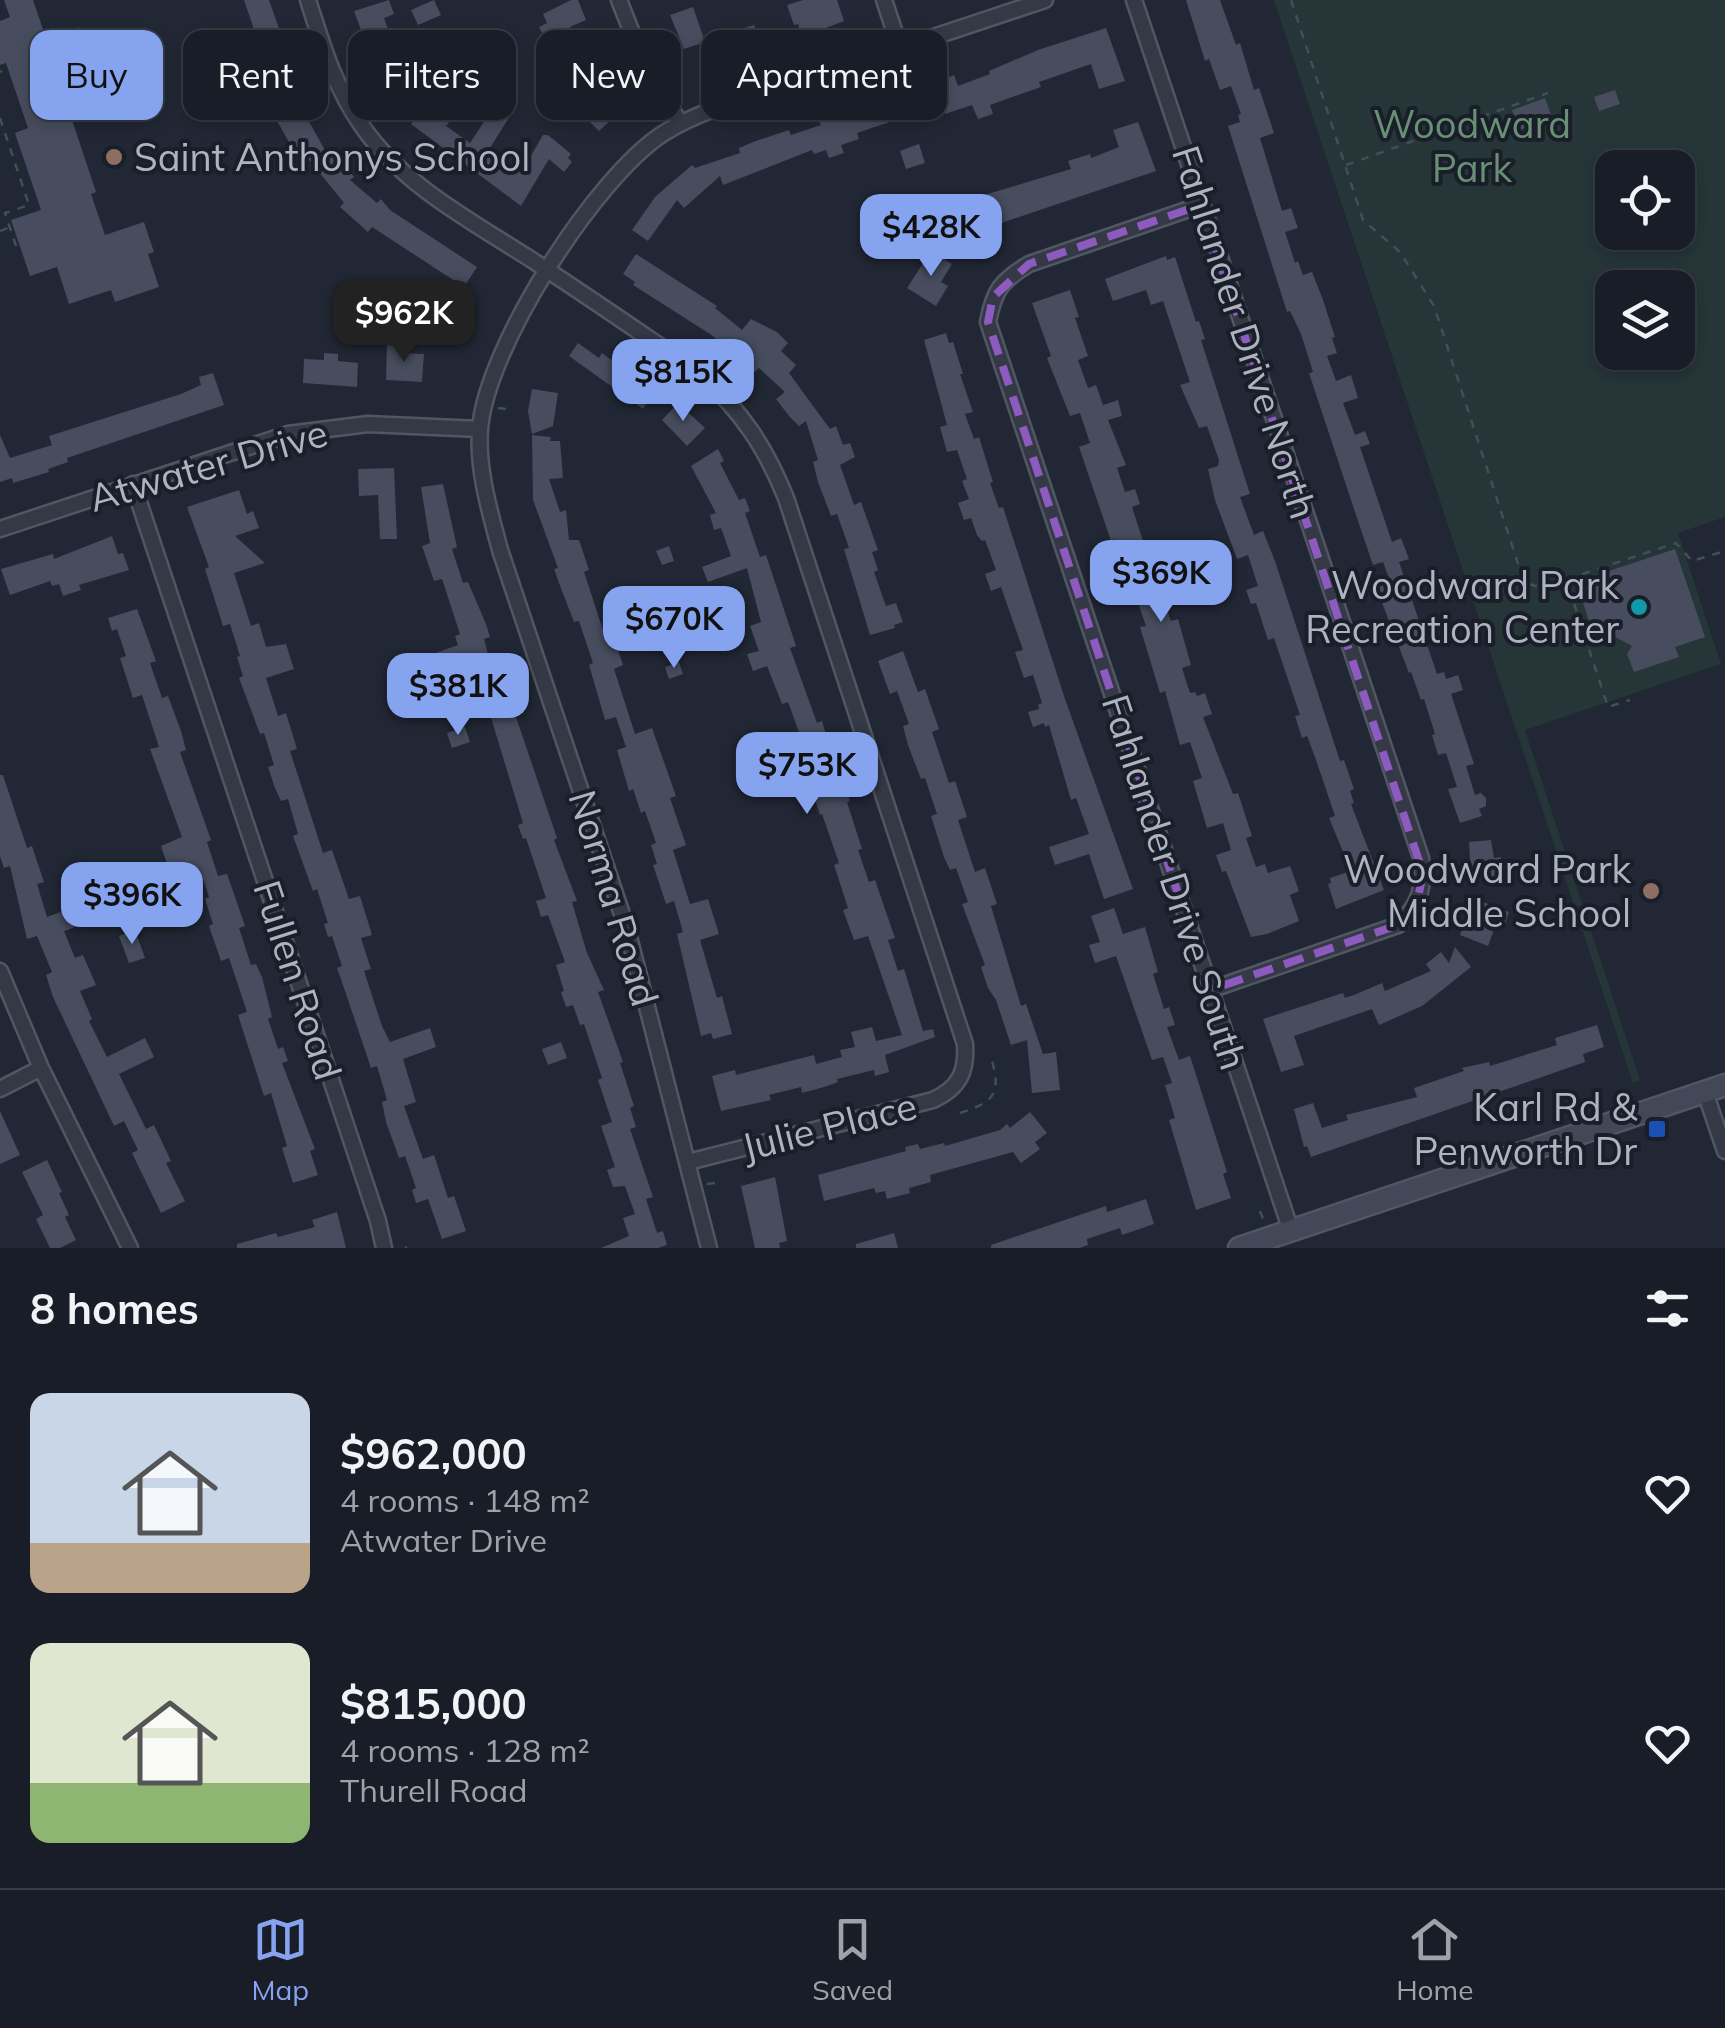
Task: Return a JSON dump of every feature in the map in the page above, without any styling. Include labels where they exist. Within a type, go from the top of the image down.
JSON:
[{"type":"main road","points":[[1239,1248],[1715,1089]]},
{"type":"street","points":[[308,0],[328,64],[344,98],[386,156],[459,212],[548,270]]},
{"type":"street","points":[[620,0],[634,38],[680,124]]},
{"type":"street","points":[[884,0],[894,30]]},
{"type":"street","name":"Norma Road","points":[[947,32],[1045,0]]},
{"type":"street","name":"Fahlander Drive North","points":[[1134,0],[1423,873],[1417,903],[1398,924],[1210,990]]},
{"type":"street","name":"Norma Road","points":[[701,117],[662,134],[622,168],[548,270],[504,344],[480,430],[488,504],[500,550],[628,929],[710,1248]]},
{"type":"street","name":"Fahlander Drive South","points":[[1201,205],[1028,264],[1007,276],[993,297],[988,322],[1290,1231]]},
{"type":"street","name":"Julie Place","points":[[548,270],[700,374],[732,403],[771,461],[966,1044],[962,1076],[951,1092],[933,1100],[688,1162]]},
{"type":"street","name":"Atwater Drive","points":[[0,529],[272,439],[328,427],[406,424],[480,430]]},
{"type":"street","name":"Fullen Road","points":[[132,484],[384,1248]]},
{"type":"street","points":[[0,971],[40,1068],[130,1248]]},
{"type":"street","points":[[0,1089],[40,1068]]},
{"type":"street","points":[[1715,1089],[1725,1151]]},
{"type":"path","points":[[1292,0],[1363,220],[1400,252],[1434,306],[1524,582],[1535,586],[1566,579],[1676,543],[1692,561],[1725,551]]},
{"type":"path","points":[[1345,166],[1548,93]]},
{"type":"path","points":[[0,118],[29,205],[4,213],[17,249]]},
{"type":"path","points":[[0,231],[9,227]]},
{"type":"path","points":[[497,408],[507,409]]},
{"type":"path","points":[[1566,579],[1608,707],[1630,700]]},
{"type":"path","points":[[960,1113],[986,1103],[995,1091],[997,1080],[992,1061]]},
{"type":"path","points":[[705,1184],[716,1182]]},
{"type":"path","points":[[1260,1211],[1264,1220]]},
{"type":"highlighted area","points":[[1201,205],[1423,873],[1417,903],[1398,925],[1210,990],[988,322],[993,297],[1029,264]]},
{"type":"green space","name":"Woodward Park","points":[[1274,0],[1725,0],[1725,517],[1678,533],[1721,664],[1525,730],[1640,1080],[1633,1083]]},
{"type":"building","points":[[4,0],[33,0],[43,30],[30,30],[30,120],[72,120],[96,192],[91,194],[105,235],[144,222],[154,252],[148,254],[159,287],[115,302],[111,290],[69,304],[57,267],[30,276],[11,220],[41,210],[15,133],[28,128],[6,63],[0,65],[0,21],[10,17]]},
{"type":"building","points":[[244,0],[269,0],[280,30],[254,30]]},
{"type":"building","points":[[389,0],[394,14],[384,18],[388,30],[361,30],[354,11]]},
{"type":"building","points":[[434,0],[441,15],[418,25],[411,10]]},
{"type":"building","points":[[578,0],[586,20],[570,27],[571,30],[540,30],[539,27],[547,23],[543,14]]},
{"type":"building","points":[[803,0],[837,0],[844,21],[820,30],[800,30],[787,5]]},
{"type":"building","points":[[1186,0],[1220,0],[1236,45],[1240,43],[1254,90],[1259,88],[1274,133],[1260,138],[1282,211],[1291,208],[1298,228],[1285,232],[1295,263],[1298,261],[1303,275],[1312,272],[1323,300],[1335,337],[1332,338],[1337,353],[1327,356],[1336,381],[1351,375],[1358,398],[1343,403],[1355,435],[1365,431],[1370,444],[1360,447],[1392,542],[1401,538],[1409,559],[1399,562],[1437,674],[1444,672],[1446,679],[1458,675],[1463,690],[1451,694],[1474,764],[1466,766],[1475,795],[1481,793],[1486,798],[1486,806],[1479,809],[1482,816],[1460,823],[1448,789],[1457,787],[1446,753],[1438,755],[1424,699],[1421,700],[1409,673],[1376,587],[1390,581],[1383,562],[1373,565],[1309,373],[1313,372],[1301,334],[1290,311],[1287,312],[1228,126],[1240,122],[1241,114],[1231,86],[1220,90],[1209,59],[1205,61]]},
{"type":"building","points":[[693,7],[701,43],[684,49],[681,30],[676,30],[670,15]]},
{"type":"building","points":[[1106,28],[1125,81],[1099,89],[1091,64],[990,105],[993,114],[978,119],[972,105],[947,113],[947,78],[954,75],[958,86],[1038,50]]},
{"type":"building","points":[[1615,90],[1620,104],[1599,111],[1594,97]]},
{"type":"building","points":[[1545,98],[1552,118],[1519,130],[1512,110]]},
{"type":"building","points":[[277,120],[308,120],[326,152],[332,147],[354,177],[350,180],[377,203],[381,199],[390,210],[477,267],[464,287],[372,227],[368,232],[340,207],[344,203],[301,150],[295,153]]},
{"type":"building","points":[[414,120],[451,120],[446,126],[470,143],[485,120],[507,120],[488,151],[521,173],[543,135],[571,154],[568,158],[572,162],[564,172],[549,159],[521,206],[411,124]]},
{"type":"building","points":[[588,120],[611,120],[599,131]]},
{"type":"building","points":[[895,120],[857,133],[859,139],[841,145],[844,153],[829,158],[826,150],[814,154],[812,150],[723,185],[720,176],[684,208],[677,200],[648,241],[632,230],[655,197],[692,165],[695,168],[740,153],[739,148],[789,130],[791,135],[821,125],[819,121]]},
{"type":"building","points":[[1138,122],[1156,171],[1004,222],[958,251],[940,226],[937,219],[951,209],[956,215],[981,196],[1071,169],[1068,161],[1090,154],[1091,158],[1119,147],[1113,130]]},
{"type":"building","points":[[919,144],[925,163],[906,169],[900,151]]},
{"type":"building","points":[[931,251],[952,264],[941,282],[948,286],[936,306],[907,288]]},
{"type":"building","points":[[636,254],[717,306],[742,330],[751,319],[777,332],[788,343],[781,351],[796,365],[789,373],[830,429],[836,426],[843,445],[850,443],[855,457],[840,465],[854,505],[861,502],[878,550],[872,552],[878,570],[874,572],[886,606],[896,603],[903,622],[895,628],[870,635],[844,549],[849,548],[837,514],[831,516],[818,482],[813,462],[818,460],[806,421],[799,426],[789,416],[776,399],[785,392],[759,368],[755,372],[710,334],[633,285],[635,282],[623,274]]},
{"type":"building","points":[[1166,256],[1167,260],[1175,257],[1196,322],[1199,321],[1205,339],[1201,340],[1250,494],[1240,497],[1254,535],[1263,531],[1275,561],[1340,761],[1344,760],[1354,789],[1350,791],[1354,803],[1351,804],[1384,890],[1336,909],[1328,884],[1330,878],[1351,871],[1329,818],[1335,816],[1315,757],[1307,736],[1302,738],[1295,716],[1300,715],[1274,638],[1268,640],[1256,603],[1251,604],[1246,590],[1258,586],[1248,555],[1237,559],[1215,500],[1208,469],[1218,466],[1219,460],[1207,426],[1199,428],[1180,385],[1190,382],[1163,301],[1151,305],[1146,290],[1113,301],[1105,279]]},
{"type":"building","points":[[1070,290],[1088,356],[1078,360],[1088,388],[1096,385],[1103,405],[1118,400],[1122,416],[1108,420],[1126,465],[1117,468],[1125,492],[1135,489],[1140,504],[1132,507],[1143,541],[1151,541],[1155,553],[1150,555],[1158,584],[1171,621],[1178,619],[1191,665],[1182,668],[1190,693],[1205,693],[1212,714],[1203,717],[1233,794],[1238,793],[1252,836],[1246,838],[1256,867],[1265,864],[1268,873],[1290,866],[1299,891],[1290,895],[1299,921],[1267,934],[1251,937],[1226,871],[1222,872],[1216,855],[1231,850],[1223,823],[1207,828],[1193,781],[1202,778],[1190,742],[1180,745],[1165,691],[1160,693],[1140,627],[1146,626],[1079,447],[1090,443],[1080,413],[1070,416],[1047,358],[1051,356],[1032,303]]},
{"type":"building","points":[[452,303],[474,314],[458,345],[436,334]]},
{"type":"building","points":[[946,333],[949,343],[953,342],[973,412],[965,414],[974,439],[979,437],[993,482],[990,483],[999,508],[1003,507],[1064,696],[1133,889],[1104,899],[1089,854],[1055,865],[1049,847],[1089,834],[1076,798],[1071,800],[1049,725],[1033,727],[1028,712],[1039,709],[1042,703],[1033,675],[1024,678],[1015,652],[1023,650],[1001,587],[991,591],[985,574],[996,570],[985,540],[977,535],[971,518],[964,520],[958,503],[969,499],[962,481],[967,479],[957,450],[947,452],[940,427],[947,425],[924,340]]},
{"type":"building","points":[[578,343],[599,358],[602,353],[625,370],[627,367],[656,390],[643,409],[569,356]]},
{"type":"building","points":[[387,345],[403,346],[402,353],[424,354],[422,382],[386,380]]},
{"type":"building","points":[[324,353],[338,354],[338,361],[358,363],[357,387],[303,383],[304,359],[324,360]]},
{"type":"building","points":[[213,373],[224,405],[67,458],[68,462],[48,469],[49,472],[13,483],[12,478],[0,482],[0,435],[10,458],[52,445],[49,436],[181,394],[201,385],[199,377]]},
{"type":"building","points":[[532,389],[558,393],[553,426],[532,434],[528,411]]},
{"type":"building","points":[[678,403],[705,428],[687,446],[662,420]]},
{"type":"building","points":[[532,435],[560,441],[563,478],[549,479],[560,512],[566,510],[569,540],[579,540],[589,570],[584,572],[604,633],[611,630],[623,665],[614,669],[635,734],[652,728],[676,796],[670,798],[686,845],[673,850],[690,904],[708,899],[719,934],[700,940],[732,1034],[713,1039],[711,1033],[701,1036],[677,934],[683,932],[674,901],[666,904],[653,865],[657,864],[651,845],[656,843],[645,811],[641,813],[633,789],[629,791],[617,750],[626,747],[616,717],[605,720],[589,665],[593,663],[579,621],[574,622],[559,583],[554,569],[558,568],[533,500]]},
{"type":"building","points":[[718,449],[724,461],[720,463],[739,500],[745,498],[750,511],[745,513],[760,557],[766,555],[796,646],[790,648],[817,723],[822,721],[826,735],[820,737],[831,769],[838,767],[850,801],[847,802],[862,849],[858,850],[869,882],[875,880],[895,938],[888,940],[898,971],[904,969],[923,1031],[933,1029],[935,1037],[885,1055],[889,1072],[875,1076],[874,1070],[802,1093],[801,1087],[769,1095],[771,1100],[721,1111],[712,1076],[735,1070],[736,1075],[814,1055],[816,1064],[842,1057],[840,1050],[855,1047],[851,1032],[872,1027],[876,1041],[902,1035],[868,936],[854,940],[843,910],[848,908],[834,865],[839,863],[822,814],[815,799],[803,803],[785,741],[799,732],[788,702],[782,704],[767,666],[753,671],[747,654],[759,651],[750,626],[761,622],[747,568],[708,582],[702,567],[731,556],[721,528],[714,530],[710,515],[716,513],[691,466]]},
{"type":"building","points":[[394,468],[397,539],[380,539],[378,495],[359,496],[358,469]]},
{"type":"building","points":[[443,484],[457,547],[452,549],[463,583],[468,582],[486,624],[490,637],[484,639],[490,662],[501,695],[505,694],[511,712],[514,711],[577,901],[572,902],[587,953],[604,990],[598,992],[634,1106],[630,1108],[636,1127],[630,1129],[653,1197],[646,1199],[657,1233],[663,1231],[667,1245],[658,1248],[601,1248],[629,1236],[623,1218],[635,1214],[625,1186],[613,1187],[607,1170],[615,1167],[601,1126],[612,1122],[598,1080],[602,1078],[584,1024],[580,1025],[573,1005],[566,1007],[561,992],[564,991],[556,965],[565,962],[548,915],[541,917],[536,901],[546,898],[518,825],[523,823],[489,711],[479,715],[473,696],[426,712],[419,693],[438,687],[427,656],[458,645],[455,636],[460,634],[442,579],[434,581],[422,546],[430,543],[421,487]]},
{"type":"building","points":[[239,490],[247,514],[253,511],[259,528],[235,536],[265,563],[234,573],[251,626],[259,623],[266,647],[286,644],[294,669],[266,678],[278,716],[286,713],[297,749],[290,751],[323,853],[332,850],[349,899],[360,896],[372,935],[361,938],[371,969],[364,971],[382,1026],[390,1042],[430,1028],[436,1047],[403,1059],[416,1102],[404,1106],[423,1159],[434,1155],[448,1198],[454,1196],[466,1231],[442,1239],[428,1199],[416,1203],[412,1190],[416,1188],[405,1156],[399,1158],[386,1122],[382,1102],[387,1100],[377,1066],[371,1068],[337,968],[342,966],[332,936],[328,937],[324,924],[328,923],[317,889],[313,891],[293,836],[298,834],[288,799],[281,801],[275,788],[268,767],[274,765],[264,733],[260,734],[239,678],[243,676],[237,657],[240,656],[230,624],[223,626],[205,569],[209,567],[187,507]]},
{"type":"building","points":[[112,536],[129,570],[79,585],[81,590],[63,596],[59,584],[52,586],[50,581],[10,595],[1,569],[53,554],[54,559]]},
{"type":"building","points":[[669,546],[674,561],[662,565],[656,551]]},
{"type":"building","name":"Woodward Park Recreation Center","points":[[1675,549],[1705,637],[1675,647],[1679,657],[1634,672],[1627,654],[1632,646],[1606,632],[1594,636],[1576,582]]},
{"type":"building","points":[[137,609],[156,661],[150,663],[162,698],[168,696],[181,731],[186,750],[180,752],[211,840],[207,842],[218,876],[227,874],[232,888],[245,926],[239,928],[251,965],[256,964],[262,977],[272,1017],[268,1019],[278,1049],[283,1047],[288,1061],[282,1063],[315,1149],[310,1151],[318,1175],[293,1183],[271,1093],[264,1096],[238,1015],[247,1012],[229,958],[221,961],[209,926],[213,924],[205,899],[209,897],[200,870],[172,879],[161,846],[182,837],[150,749],[159,747],[142,695],[133,698],[120,658],[126,656],[117,629],[112,631],[108,618]]},
{"type":"building","points":[[903,651],[918,692],[925,689],[939,729],[932,732],[949,783],[955,781],[967,817],[958,820],[975,872],[985,868],[997,904],[991,906],[1021,1006],[1026,1004],[1043,1054],[1056,1052],[1060,1090],[1032,1093],[1027,1040],[1011,1045],[988,988],[981,967],[985,965],[962,904],[968,902],[956,868],[950,870],[944,857],[931,816],[937,814],[908,745],[903,726],[909,724],[897,691],[890,694],[878,661]]},
{"type":"building","points":[[679,662],[683,674],[669,679],[665,667]]},
{"type":"building","points":[[465,727],[470,742],[452,748],[447,733]]},
{"type":"building","points":[[0,775],[44,882],[37,884],[47,917],[85,903],[92,921],[64,931],[75,958],[83,955],[96,985],[80,991],[92,1019],[89,1021],[107,1057],[145,1038],[154,1057],[119,1074],[146,1129],[154,1125],[171,1161],[166,1163],[185,1201],[161,1213],[132,1153],[138,1150],[124,1121],[114,1126],[53,997],[46,975],[52,972],[37,936],[27,939],[10,866],[4,868],[0,856]]},
{"type":"building","points":[[1491,840],[1494,858],[1501,857],[1503,875],[1471,880],[1469,842]]},
{"type":"building","points":[[1473,898],[1509,912],[1504,927],[1496,924],[1488,946],[1460,935]]},
{"type":"building","points":[[1114,908],[1123,934],[1145,927],[1158,972],[1153,974],[1164,1009],[1169,1007],[1175,1025],[1167,1027],[1179,1060],[1190,1056],[1227,1172],[1223,1174],[1231,1198],[1196,1210],[1169,1120],[1175,1118],[1165,1085],[1172,1083],[1163,1057],[1152,1060],[1116,956],[1095,963],[1089,945],[1100,942],[1091,916]]},
{"type":"building","points":[[135,930],[145,958],[129,963],[119,936]]},
{"type":"building","points":[[1455,947],[1471,967],[1422,1006],[1379,1025],[1372,1009],[1294,1036],[1304,1065],[1281,1072],[1263,1019],[1343,993],[1345,998],[1382,983],[1385,991],[1431,971],[1426,964],[1441,952],[1449,963]]},
{"type":"building","points":[[1597,1025],[1604,1047],[1583,1054],[1585,1062],[1311,1157],[1307,1146],[1304,1147],[1294,1109],[1313,1103],[1322,1128],[1348,1120],[1346,1115],[1417,1097],[1414,1088],[1464,1071],[1462,1068],[1489,1062],[1490,1066],[1557,1045],[1555,1038]]},
{"type":"building","points":[[561,1042],[567,1058],[548,1065],[542,1049]]},
{"type":"building","points":[[0,1111],[20,1155],[0,1164]]},
{"type":"building","points":[[1030,1112],[1047,1133],[1035,1142],[1040,1149],[1021,1163],[1013,1152],[930,1175],[931,1182],[887,1199],[885,1191],[876,1193],[874,1188],[824,1201],[818,1175],[906,1151],[905,1147],[918,1144],[920,1149],[944,1143],[945,1146],[1000,1130],[1007,1124],[1010,1128]]},
{"type":"building","points":[[47,1160],[62,1192],[59,1193],[69,1215],[65,1217],[76,1240],[60,1248],[50,1248],[36,1219],[43,1215],[22,1172]]},
{"type":"building","points":[[775,1177],[787,1241],[779,1243],[780,1248],[755,1248],[741,1186]]},
{"type":"building","points":[[1146,1199],[1154,1224],[1122,1235],[1120,1228],[1087,1239],[1088,1245],[1080,1248],[991,1248],[1106,1206],[1107,1212]]},
{"type":"building","points":[[337,1212],[346,1248],[237,1248],[237,1244],[276,1233],[278,1237],[315,1227],[312,1220]]},
{"type":"building","points":[[894,1233],[898,1248],[856,1248],[856,1244]]},
{"type":"place","name":"Saint Anthonys School","points":[[114,157]]},
{"type":"place","name":"Woodward Park Recreation Center","points":[[1639,607]]},
{"type":"place","name":"Woodward Park Middle School","points":[[1651,891]]},
{"type":"place","name":"Karl Rd & Penworth Dr","points":[[1657,1129]]}]
